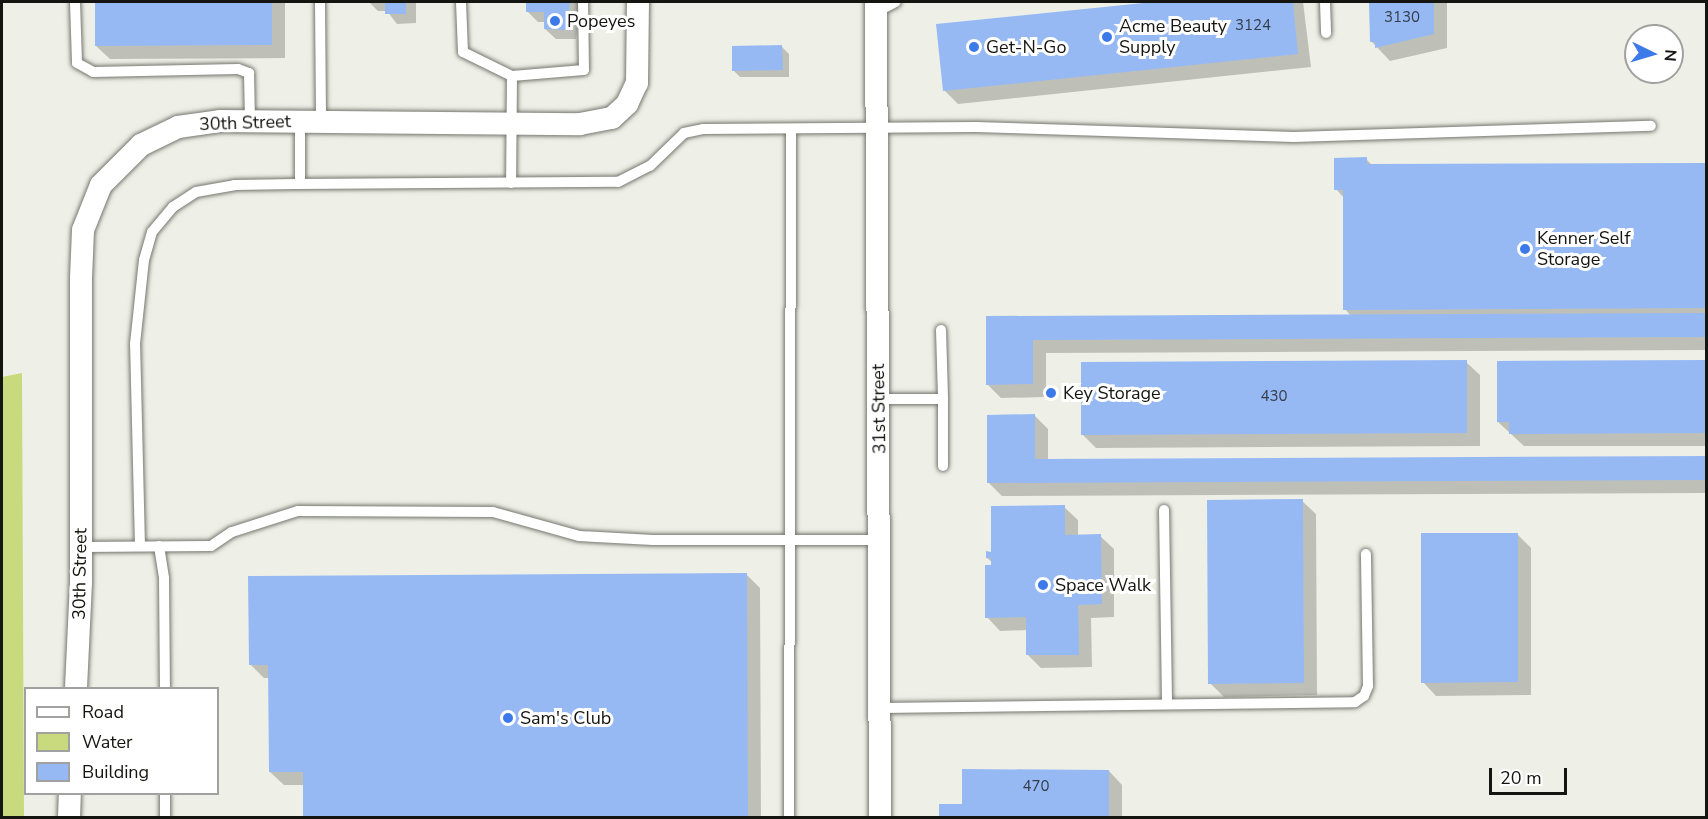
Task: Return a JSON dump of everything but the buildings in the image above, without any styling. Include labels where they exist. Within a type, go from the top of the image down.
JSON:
[{"type":"street","name":"30th Street","points":[[76,687],[82,547],[83,230],[101,186],[141,145],[178,127],[250,121],[580,124],[612,118],[627,104],[637,83],[638,2]]},
{"type":"street","name":"31st Street","points":[[876,7],[881,540],[880,818]]},
{"type":"street","points":[[69,818],[70,795]]},
{"type":"lane","points":[[75,2],[77,63],[93,72],[238,69],[249,73],[250,121]]},
{"type":"lane","points":[[300,184],[311,121],[320,2]]},
{"type":"lane","points":[[462,2],[463,52],[512,76],[584,70],[583,2]]},
{"type":"lane","points":[[876,7],[896,2]]},
{"type":"lane","points":[[1325,2],[1326,33]]},
{"type":"lane","points":[[510,183],[512,76]]},
{"type":"lane","points":[[140,546],[135,344],[144,260],[152,232],[173,207],[196,192],[234,185],[618,182],[650,166],[684,133],[703,129],[976,127],[1294,137],[1651,126]]},
{"type":"lane","points":[[789,818],[791,129]]},
{"type":"lane","points":[[941,330],[943,466]]},
{"type":"lane","points":[[879,399],[943,399]]},
{"type":"lane","points":[[1164,510],[1167,702]]},
{"type":"lane","points":[[82,547],[212,546],[232,532],[298,511],[493,512],[579,536],[881,540]]},
{"type":"lane","points":[[159,546],[164,578],[165,687]]},
{"type":"lane","points":[[880,708],[1167,702],[1355,702],[1364,696],[1368,686],[1366,554]]},
{"type":"lane","points":[[165,795],[165,818]]},
{"type":"water","points":[[22,373],[24,817],[2,818],[2,377]]},
{"type":"place","name":"Popeyes","points":[[555,21]]},
{"type":"place","name":"Acme Beauty Supply","points":[[1107,37]]},
{"type":"place","name":"Get-N-Go","points":[[974,47]]},
{"type":"place","name":"Kenner Self Storage","points":[[1525,249]]},
{"type":"place","name":"Key Storage","points":[[1051,393]]},
{"type":"place","name":"Space Walk","points":[[1043,585]]},
{"type":"place","name":"Sam's Club","points":[[508,718]]}]
